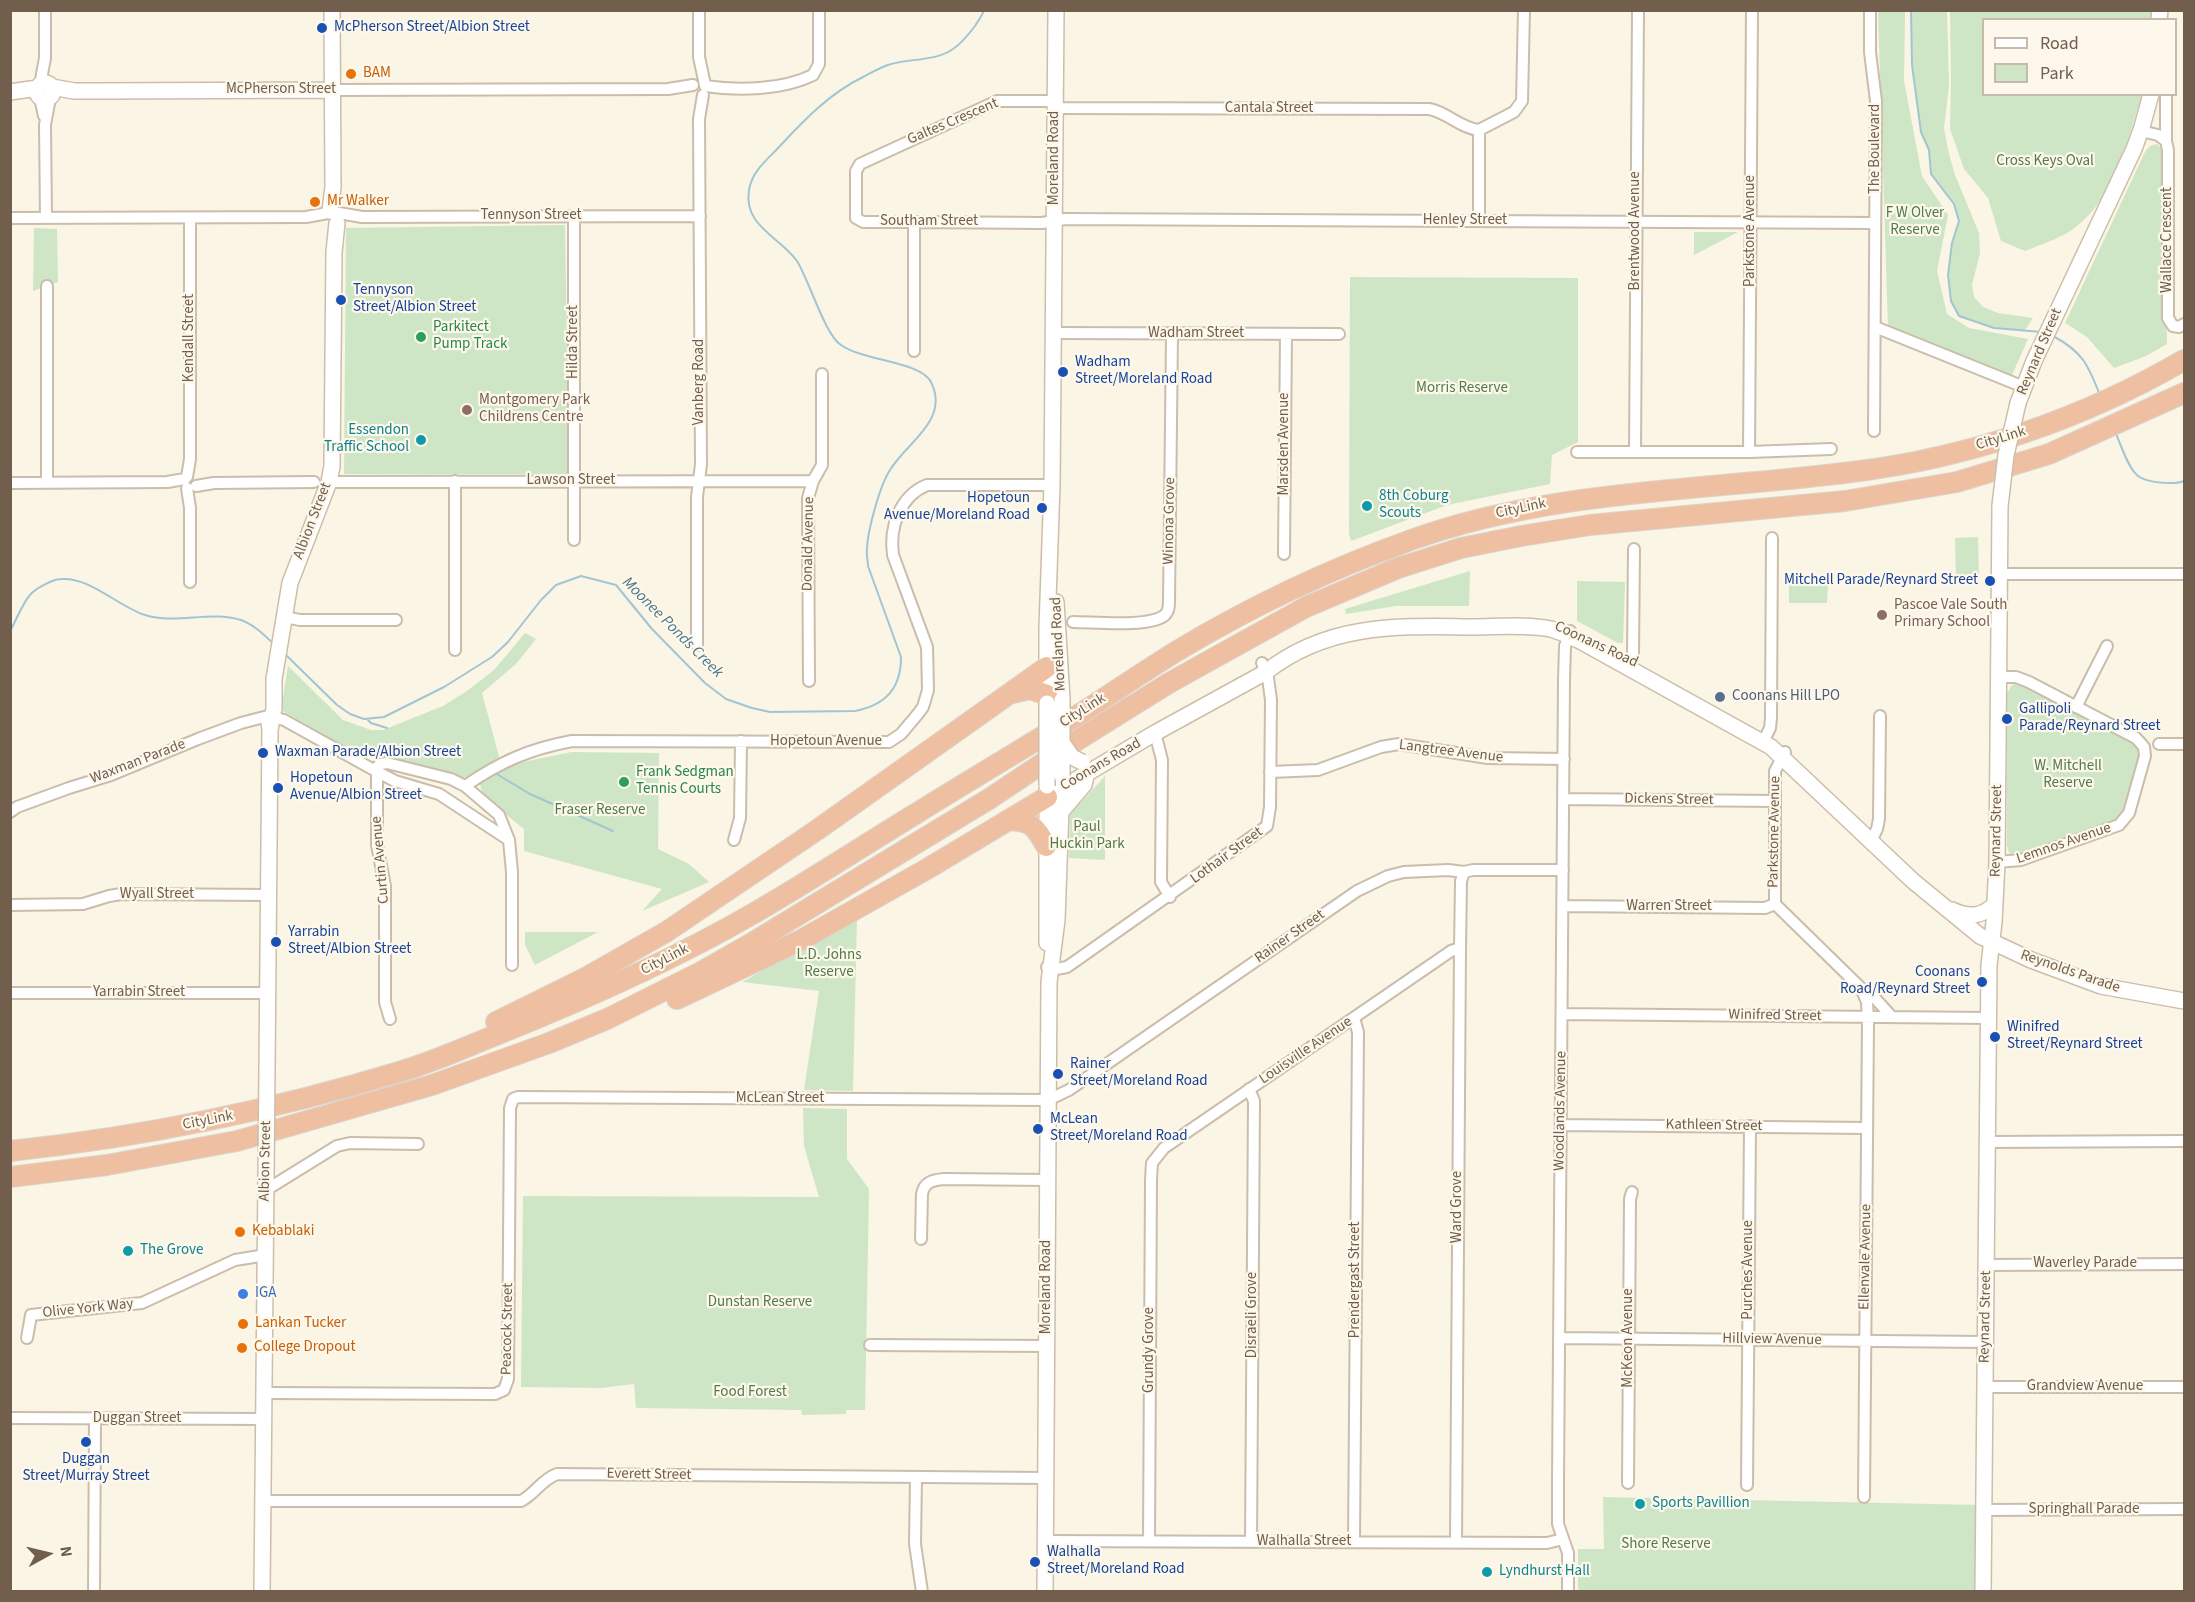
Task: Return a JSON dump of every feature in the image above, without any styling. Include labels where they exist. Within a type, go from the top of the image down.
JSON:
[{"type":"highway","name":"CityLink","points":[[10,1151],[99,1140],[223,1118],[345,1087],[408,1069],[556,1011],[624,981],[751,915],[1079,715],[1180,649],[1293,590],[1358,560],[1415,538],[1473,520],[1555,502],[1656,490],[1855,472],[1952,454],[2035,428],[2088,408],[2184,360]]},
{"type":"highway","name":"CityLink","points":[[10,1177],[106,1165],[237,1142],[432,1085],[549,1043],[607,1018],[701,972],[752,943],[890,860],[1169,683],[1306,607],[1398,568],[1461,548],[1590,525],[1845,501],[1957,482],[2049,454],[2184,393]]},
{"type":"highway","points":[[345,1087],[537,1002],[656,938],[818,830],[1047,667]]},
{"type":"highway","points":[[1000,701],[1014,693],[1030,689],[1053,700]]},
{"type":"highway","points":[[432,1085],[566,1047],[638,1018],[801,940],[1008,820],[1054,786]]},
{"type":"highway","points":[[1008,820],[1018,820],[1032,825],[1046,846]]},
{"type":"street","points":[[45,10],[45,218]]},
{"type":"street","name":"Albion Street","points":[[262,1592],[270,721],[267,702],[275,675],[284,613],[295,567],[322,482],[332,466],[334,252],[332,10]]},
{"type":"street","name":"Vanberg Road","points":[[697,645],[697,509],[701,464],[699,10]]},
{"type":"street","name":"McPherson Street","points":[[15,92],[766,88],[808,77],[816,72],[819,64],[819,10]]},
{"type":"street","name":"Moreland Road","points":[[1045,1592],[1049,972],[1046,846],[1054,786],[1063,744],[1063,719],[1053,700],[1047,667],[1052,485],[1056,10]]},
{"type":"street","points":[[1479,221],[1479,130],[1514,112],[1522,101],[1524,10]]},
{"type":"street","name":"Brentwood Avenue","points":[[1635,452],[1638,10]]},
{"type":"street","name":"Parkstone Avenue","points":[[1749,452],[1752,10]]},
{"type":"street","name":"The Boulevard","points":[[1870,10],[1870,52],[1876,101],[1874,431]]},
{"type":"street","name":"Wallace Crescent","points":[[2166,96],[2168,318],[2173,326],[2179,327],[2184,324]]},
{"type":"street","name":"Reynard Street","points":[[1983,1592],[1988,1018],[1989,961],[1997,862],[2000,506],[2006,455],[2018,403],[2034,361],[2122,177],[2141,131],[2151,98]]},
{"type":"street","name":"Galtes Crescent","points":[[857,167],[864,161],[997,101],[1055,104]]},
{"type":"street","name":"Cantala Street","points":[[1055,104],[1429,109],[1470,129],[1479,130]]},
{"type":"street","points":[[2141,131],[2158,135],[2166,141]]},
{"type":"street","name":"Southam Street","points":[[857,167],[855,215],[858,220],[1054,221]]},
{"type":"street","name":"Hilda Street","points":[[574,216],[574,540]]},
{"type":"street","name":"Tennyson Street","points":[[10,218],[700,216]]},
{"type":"street","name":"Kendall Street","points":[[190,218],[190,582]]},
{"type":"street","name":"Henley Street","points":[[1054,221],[1065,219],[1875,223]]},
{"type":"street","points":[[914,222],[914,351]]},
{"type":"street","points":[[47,286],[47,483]]},
{"type":"street","points":[[1875,327],[2024,387]]},
{"type":"street","name":"Wadham Street","points":[[1054,333],[1339,334]]},
{"type":"street","name":"Winona Grove","points":[[1073,622],[1143,622],[1161,617],[1167,611],[1169,601],[1172,334]]},
{"type":"street","name":"Marsden Avenue","points":[[1284,554],[1286,334]]},
{"type":"street","name":"Donald Avenue","points":[[809,681],[808,498],[813,481],[822,465],[822,374]]},
{"type":"street","points":[[1577,452],[1830,450]]},
{"type":"street","points":[[455,481],[455,650]]},
{"type":"street","name":"Lawson Street","points":[[10,483],[813,481]]},
{"type":"street","name":"Hopetoun Avenue","points":[[465,786],[501,763],[539,748],[572,741],[890,742],[900,735],[917,715],[926,699],[928,657],[924,636],[893,555],[893,541],[901,506],[911,494],[927,485],[1052,485]]},
{"type":"street","name":"Moreland Road","points":[[1049,972],[1057,920],[1061,812],[1054,786],[1052,485]]},
{"type":"street","points":[[1765,739],[1771,722],[1772,538]]},
{"type":"street","points":[[1630,665],[1634,549]]},
{"type":"street","points":[[1999,574],[2184,574]]},
{"type":"street","points":[[284,613],[290,618],[300,620],[396,620]]},
{"type":"street","name":"Coonans Road","points":[[1054,786],[1155,734],[1237,678],[1264,668],[1314,637],[1356,624],[1412,619],[1532,621],[1554,624],[1765,739],[1917,876],[1945,907],[1969,928],[1992,943]]},
{"type":"street","name":"Woodlands Avenue","points":[[1568,1592],[1568,1553],[1558,1524],[1563,799],[1565,651],[1570,633]]},
{"type":"street","points":[[1998,677],[2016,677],[2076,707],[2107,646]]},
{"type":"street","name":"Lothair Street","points":[[1049,972],[1067,967],[1170,897],[1268,826],[1271,691],[1264,668]]},
{"type":"street","name":"Lemnos Avenue","points":[[1997,862],[2021,860],[2114,827],[2124,822],[2129,813],[2145,760],[2144,747],[2136,738],[2076,707]]},
{"type":"street","points":[[1873,838],[1879,819],[1880,716]]},
{"type":"street","points":[[270,721],[284,720],[395,781],[439,794],[509,840]]},
{"type":"street","name":"Waxman Parade","points":[[13,806],[111,776],[241,723],[270,721]]},
{"type":"street","points":[[1155,734],[1162,760],[1161,882],[1170,897]]},
{"type":"street","points":[[734,840],[740,818],[741,741]]},
{"type":"street","points":[[1061,812],[1084,786],[1090,766],[1072,757],[1063,744]]},
{"type":"street","name":"Langtree Avenue","points":[[1270,772],[1318,770],[1381,747],[1399,744],[1494,758],[1564,759]]},
{"type":"street","points":[[2159,744],[2184,744]]},
{"type":"street","name":"Parkstone Avenue","points":[[1784,754],[1775,771],[1775,904],[1861,988],[1872,995],[1892,1017]]},
{"type":"street","points":[[376,771],[380,764],[387,763],[451,779],[465,786],[499,815],[509,840],[511,858],[512,965]]},
{"type":"street","name":"Curtin Avenue","points":[[376,771],[377,845],[385,886],[385,1002],[390,1019]]},
{"type":"street","name":"Dickens Street","points":[[1563,799],[1775,801]]},
{"type":"street","name":"Rainer Street","points":[[1048,1100],[1069,1090],[1357,891],[1388,876],[1404,872],[1448,870],[1464,872],[1473,870],[1563,870]]},
{"type":"street","name":"Ward Grove","points":[[1456,1542],[1460,948],[1461,881],[1464,872]]},
{"type":"street","name":"Wyall Street","points":[[10,905],[82,904],[121,894],[268,895]]},
{"type":"street","name":"Warren Street","points":[[1563,906],[1765,908],[1775,904]]},
{"type":"street","points":[[1945,907],[1967,916],[1975,916],[1985,913],[1995,904]]},
{"type":"street","name":"Reynolds Parade","points":[[1992,943],[2101,986],[2184,1001]]},
{"type":"street","name":"Louisville Avenue","points":[[1154,1158],[1164,1148],[1451,951],[1460,948]]},
{"type":"street","points":[[1861,988],[1867,1002],[1868,1017]]},
{"type":"street","name":"Yarrabin Street","points":[[10,993],[267,993]]},
{"type":"street","name":"Winifred Street","points":[[1562,1014],[1988,1018]]},
{"type":"street","name":"Ellenvale Avenue","points":[[1864,1497],[1868,1017]]},
{"type":"street","name":"Prendergast Street","points":[[1354,1018],[1358,1032],[1354,1542]]},
{"type":"street","name":"Disraeli Grove","points":[[1250,1089],[1254,1101],[1251,1542]]},
{"type":"street","name":"McLean Street","points":[[513,1099],[522,1096],[1048,1100]]},
{"type":"street","name":"Peacock Street","points":[[264,1393],[495,1394],[504,1390],[508,1379],[510,1108],[513,1099]]},
{"type":"street","name":"Kathleen Street","points":[[1561,1125],[1867,1128]]},
{"type":"street","name":"Purches Avenue","points":[[1747,1485],[1749,1126]]},
{"type":"street","points":[[1987,1142],[2184,1141]]},
{"type":"street","points":[[266,1184],[337,1146],[350,1143],[418,1144]]},
{"type":"street","name":"Grundy Grove","points":[[1149,1541],[1151,1180],[1154,1158]]},
{"type":"street","points":[[921,1239],[922,1194],[925,1185],[929,1182],[944,1179],[1048,1180]]},
{"type":"street","name":"McKeon Avenue","points":[[1628,1484],[1632,1192]]},
{"type":"street","name":"Olive York Way","points":[[27,1338],[31,1315],[138,1304],[235,1260],[266,1255]]},
{"type":"street","name":"Waverley Parade","points":[[1986,1265],[2184,1264]]},
{"type":"street","name":"Hillview Avenue","points":[[1559,1338],[1985,1342]]},
{"type":"street","points":[[870,1345],[1047,1346]]},
{"type":"street","name":"Grandview Avenue","points":[[1985,1387],[2184,1387]]},
{"type":"street","name":"Duggan Street","points":[[10,1418],[264,1419]]},
{"type":"street","points":[[94,1592],[95,1419]]},
{"type":"street","name":"Everett Street","points":[[263,1501],[521,1501],[541,1482],[557,1474],[1046,1478]]},
{"type":"street","points":[[916,1477],[915,1544],[922,1592]]},
{"type":"street","name":"Springhall Parade","points":[[1984,1510],[2184,1509]]},
{"type":"street","name":"Walhalla Street","points":[[1045,1541],[1547,1543],[1563,1539]]},
{"type":"green space","name":"F W Olver Reserve","points":[[1878,11],[1905,11],[1904,81],[1922,176],[1948,215],[1937,271],[1947,314],[1969,328],[2028,339],[2012,375],[1888,327]]},
{"type":"green space","points":[[1911,11],[1947,11],[1949,86],[1944,128],[1955,175],[1979,233],[1980,253],[1972,285],[1974,297],[1983,307],[1998,313],[2033,318],[2025,330],[1994,328],[1959,316],[1951,301],[1948,275],[1952,243],[1959,221],[1954,204],[1931,174],[1929,150],[1921,132],[1912,65]]},
{"type":"green space","name":"Cross Keys Oval","points":[[1950,11],[2151,11],[2151,18],[1982,18],[1982,96],[2142,96],[2125,149],[2111,183],[2090,214],[2070,231],[2025,251],[2001,241],[1988,198],[1964,169],[1950,129]]},
{"type":"green space","points":[[2157,144],[2164,152],[2167,344],[2146,356],[2114,368],[2087,337],[2065,323],[2145,152],[2150,146]]},
{"type":"green space","points":[[565,225],[569,474],[344,474],[346,228]]},
{"type":"green space","points":[[34,228],[57,229],[58,282],[33,291]]},
{"type":"green space","points":[[1694,232],[1738,232],[1694,255]]},
{"type":"green space","name":"Morris Reserve","points":[[1350,277],[1578,278],[1578,442],[1552,455],[1550,484],[1447,505],[1351,541],[1349,534]]},
{"type":"green space","points":[[1978,537],[1979,579],[1956,580],[1955,538]]},
{"type":"green space","points":[[1470,571],[1469,606],[1396,606],[1346,614],[1345,609]]},
{"type":"green space","points":[[1577,581],[1625,582],[1623,643],[1618,643],[1577,621]]},
{"type":"green space","points":[[1789,584],[1828,584],[1827,603],[1789,603]]},
{"type":"green space","points":[[525,633],[536,639],[516,664],[482,693],[500,760],[463,778],[381,756],[362,757],[281,710],[288,666],[343,720],[371,730],[383,730],[443,706],[467,691],[494,670]]},
{"type":"green space","name":"W. Mitchell Reserve","points":[[2018,683],[2136,744],[2141,756],[2126,810],[2120,819],[2017,856],[2009,853],[2007,846],[2007,693],[2012,685]]},
{"type":"green space","name":"Fraser Reserve","points":[[571,752],[659,753],[658,849],[689,864],[709,882],[642,911],[662,889],[524,851],[524,829],[483,796],[480,784],[487,777],[508,767]]},
{"type":"green space","name":"Paul Huckin Park","points":[[1105,776],[1105,860],[1069,858],[1070,815]]},
{"type":"green space","name":"L.D. Johns Reserve","points":[[857,917],[853,1091],[804,1090],[819,991],[742,982]]},
{"type":"green space","points":[[525,932],[598,932],[535,965],[525,945]]},
{"type":"green space","name":"Dunstan Reserve","points":[[803,1108],[847,1109],[847,1159],[869,1189],[865,1410],[846,1410],[846,1414],[802,1415],[801,1410],[636,1408],[634,1384],[601,1388],[521,1387],[523,1196],[819,1197],[804,1146]]},
{"type":"green space","name":"Shore Reserve","points":[[1603,1497],[1978,1505],[1977,1591],[1578,1592],[1578,1549],[1604,1549]]},
{"type":"waterway","name":"Moonee Ponds Creek","points":[[285,654],[337,705],[350,714],[364,719],[384,717],[444,687],[492,657],[508,642],[541,600],[556,585],[581,576],[616,585],[652,629],[705,683],[726,699],[770,712],[855,711],[875,704],[890,693],[898,678],[901,657],[868,566],[868,540],[875,508],[886,477],[931,419],[935,408],[935,396],[931,382],[925,375],[903,365],[863,355],[841,345],[835,339],[823,319],[797,261],[757,222],[749,202],[749,190],[753,177],[761,166],[798,126],[839,91],[885,66],[946,53],[965,38],[984,10]]},
{"type":"waterway","name":"Moonee Ponds Creek","points":[[1911,10],[1912,65],[1921,132],[1929,150],[1931,174],[1954,204],[1959,221],[1952,243],[1948,275],[1951,301],[1959,316],[1994,328],[2042,332]]},
{"type":"waterway","name":"Moonee Ponds Creek","points":[[2053,336],[2071,348],[2083,360],[2100,395]]},
{"type":"waterway","name":"Moonee Ponds Creek","points":[[2116,434],[2128,462],[2138,476],[2161,483],[2184,481]]},
{"type":"waterway","name":"Moonee Ponds Creek","points":[[10,631],[30,595],[45,584],[62,579],[94,587],[135,611],[157,618],[217,616],[241,620],[254,627],[274,644]]},
{"type":"waterway","points":[[368,720],[387,728]]},
{"type":"waterway","points":[[495,773],[530,794],[613,831]]},
{"type":"place","name":"McPherson Street/Albion Street","points":[[322,28]]},
{"type":"place","name":"BAM","points":[[351,74]]},
{"type":"place","name":"Mr Walker","points":[[315,202]]},
{"type":"place","name":"Tennyson Street/Albion Street","points":[[341,300]]},
{"type":"place","name":"Parkitect Pump Track","points":[[421,337]]},
{"type":"place","name":"Wadham Street/Moreland Road","points":[[1063,372]]},
{"type":"place","name":"Montgomery Park Childrens Centre","points":[[467,410]]},
{"type":"place","name":"Essendon Traffic School","points":[[421,440]]},
{"type":"place","name":"8th Coburg Scouts","points":[[1367,506]]},
{"type":"place","name":"Hopetoun Avenue/Moreland Road","points":[[1042,508]]},
{"type":"place","name":"Mitchell Parade/Reynard Street","points":[[1990,581]]},
{"type":"place","name":"Pascoe Vale South Primary School","points":[[1882,615]]},
{"type":"place","name":"Coonans Hill LPO","points":[[1720,697]]},
{"type":"place","name":"Gallipoli Parade/Reynard Street","points":[[2007,719]]},
{"type":"place","name":"Waxman Parade/Albion Street","points":[[263,753]]},
{"type":"place","name":"Frank Sedgman Tennis Courts","points":[[624,782]]},
{"type":"place","name":"Hopetoun Avenue/Albion Street","points":[[278,788]]},
{"type":"place","name":"Yarrabin Street/Albion Street","points":[[276,942]]},
{"type":"place","name":"Coonans Road/Reynard Street","points":[[1982,982]]},
{"type":"place","name":"Winifred Street/Reynard Street","points":[[1995,1037]]},
{"type":"place","name":"Rainer Street/Moreland Road","points":[[1058,1074]]},
{"type":"place","name":"McLean Street/Moreland Road","points":[[1038,1129]]},
{"type":"place","name":"Kebablaki","points":[[240,1232]]},
{"type":"place","name":"The Grove","points":[[128,1251]]},
{"type":"place","name":"IGA","points":[[243,1294]]},
{"type":"place","name":"Lankan Tucker","points":[[243,1324]]},
{"type":"place","name":"College Dropout","points":[[242,1348]]},
{"type":"place","name":"Duggan Street/Murray Street","points":[[86,1442]]},
{"type":"place","name":"Sports Pavillion","points":[[1640,1504]]},
{"type":"place","name":"Walhalla Street/Moreland Road","points":[[1035,1562]]},
{"type":"place","name":"Lyndhurst Hall","points":[[1487,1572]]},
{"type":"park label","name":"Food Forest","points":[[750,1393]]}]
